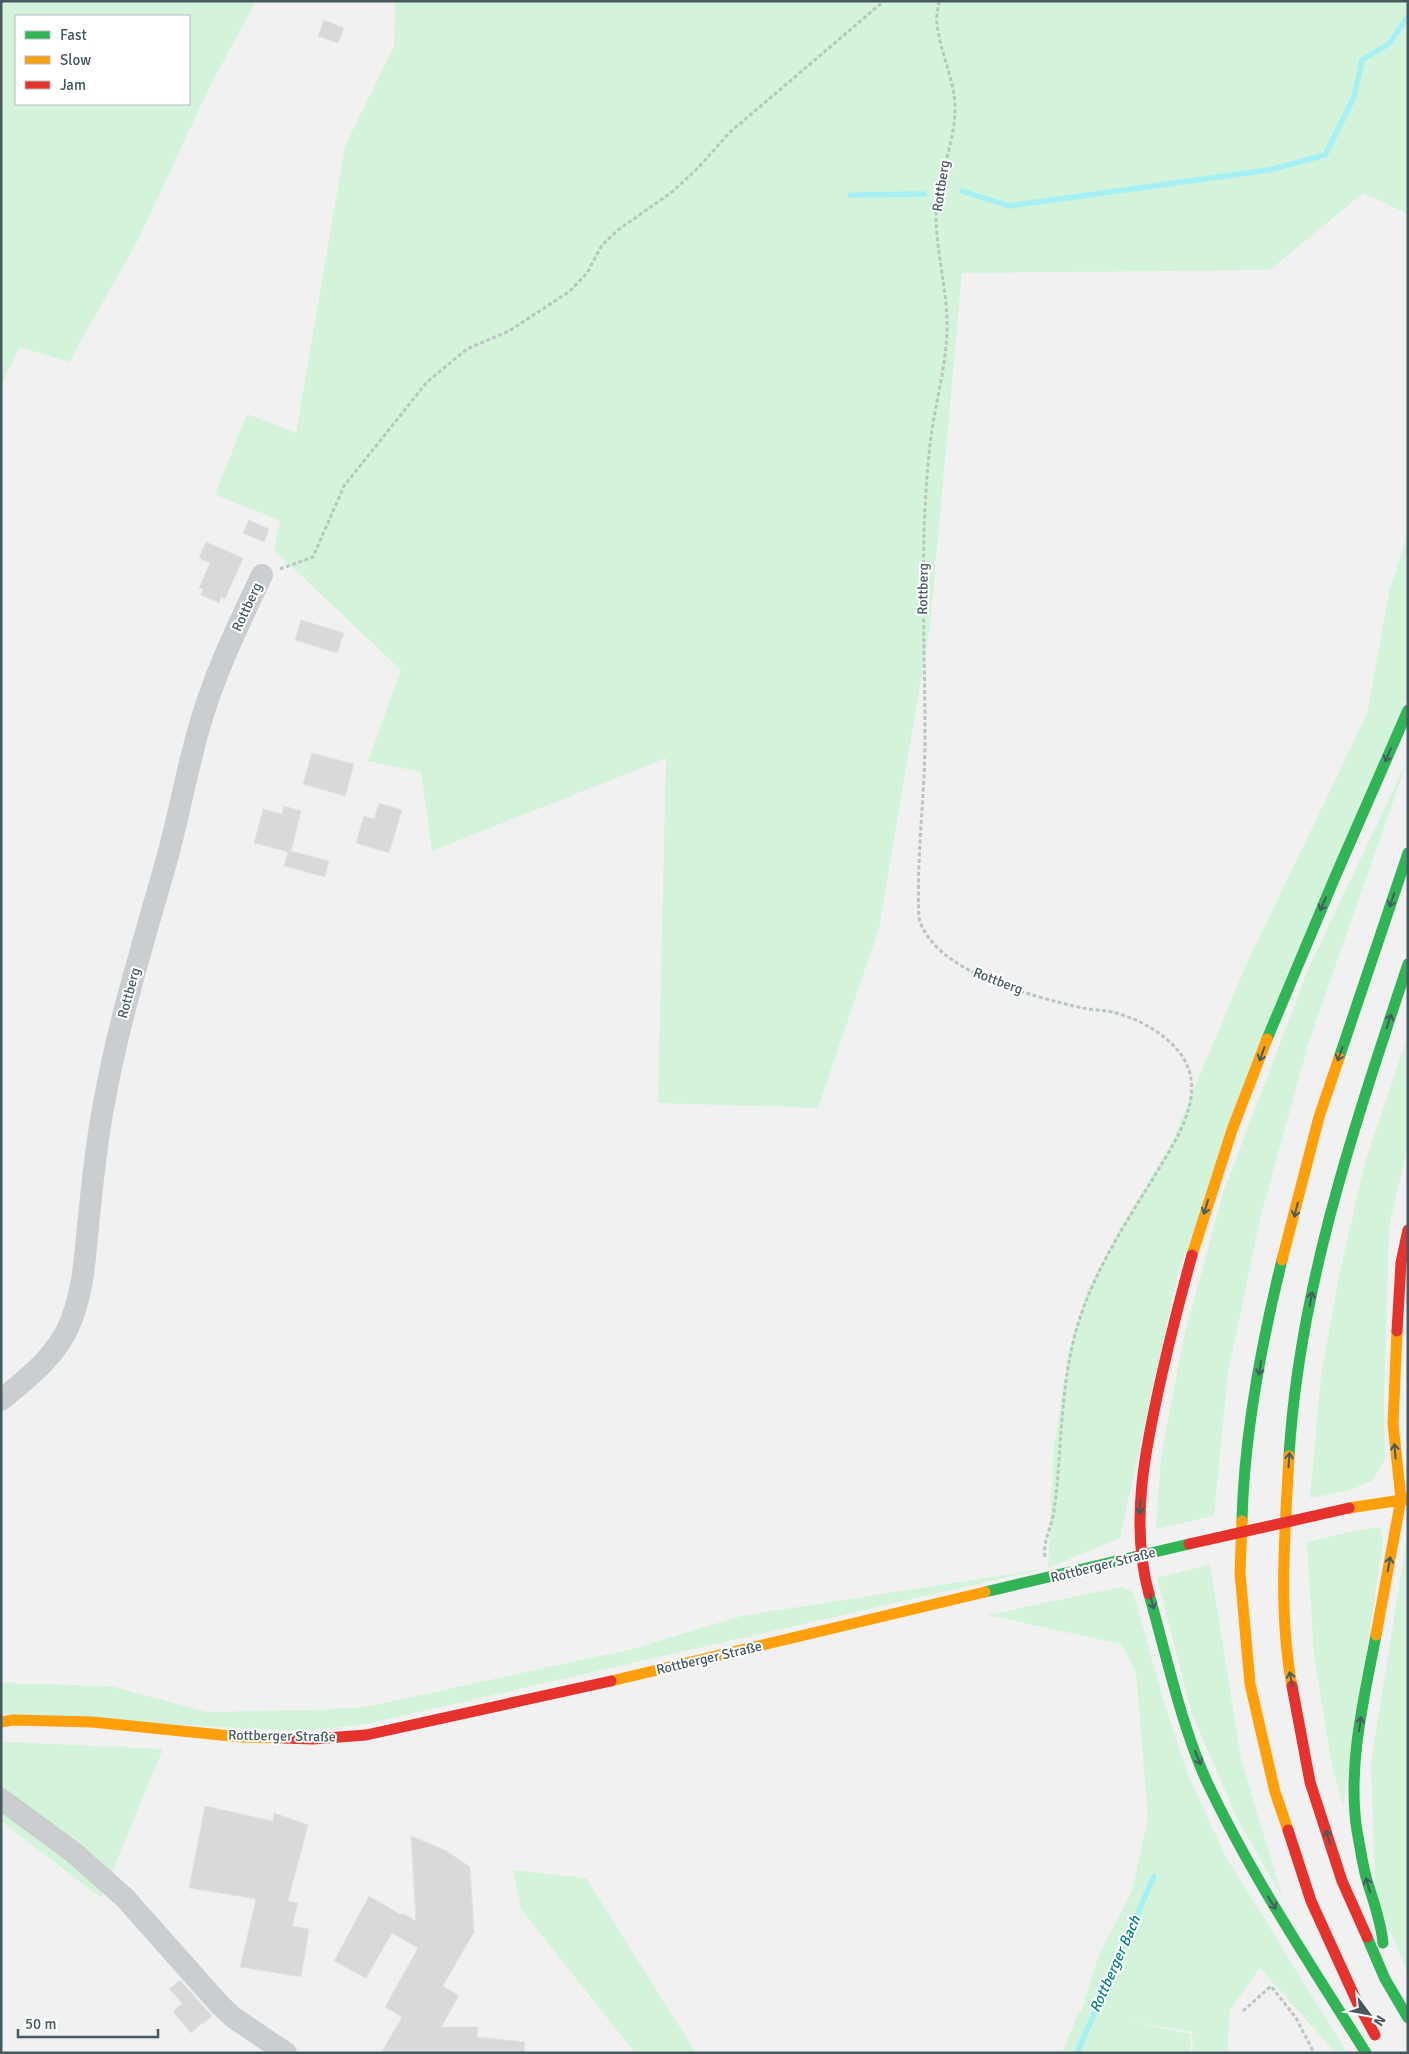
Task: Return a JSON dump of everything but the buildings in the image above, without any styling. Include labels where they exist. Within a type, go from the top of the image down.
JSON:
[{"type":"main road","points":[[1366,2053],[1265,1892],[1207,1781],[1190,1738],[1144,1574],[1141,1555],[1140,1512],[1144,1460],[1166,1352],[1186,1272],[1211,1192],[1284,993],[1408,710]]},
{"type":"main road","points":[[1381,2044],[1357,2002],[1311,1901],[1275,1792],[1250,1684],[1240,1573],[1242,1507],[1249,1432],[1278,1277],[1319,1117],[1408,853]]},
{"type":"main road","points":[[1408,964],[1352,1134],[1313,1287],[1298,1368],[1289,1453],[1283,1562],[1288,1665],[1310,1782],[1342,1881],[1385,1980],[1408,2018]]},
{"type":"main road","points":[[1385,1980],[1382,1932],[1365,1874],[1357,1828],[1354,1775],[1359,1724],[1404,1499],[1393,1424],[1401,1263],[1408,1230]]},
{"type":"main road","name":"Rottberger Straße","points":[[1,1722],[13,1720],[92,1722],[241,1737],[313,1739],[366,1735],[533,1699],[1189,1544],[1349,1508],[1404,1499]]},
{"type":"street","name":"Rottberg","points":[[1,1400],[30,1376],[55,1350],[70,1323],[80,1292],[94,1166],[103,1106],[127,997],[182,803],[197,734],[213,685],[240,620],[262,575]]},
{"type":"street","points":[[1,1799],[73,1852],[125,1898],[220,2005],[234,2018],[286,2053]]},
{"type":"path","points":[[262,575],[313,557],[344,486],[427,382],[467,349],[509,331],[570,291],[587,273],[602,245],[618,230],[672,192],[697,169],[729,133],[884,1]]},
{"type":"path","name":"Rottberg","points":[[938,1],[936,23],[955,107],[951,135],[940,180],[936,214],[937,239],[946,292],[947,331],[943,371],[930,444],[925,517],[922,622],[925,740],[918,918],[922,930],[932,943],[963,967],[999,984],[1084,1008],[1115,1013],[1149,1026],[1174,1047],[1186,1064],[1191,1084],[1189,1104],[1172,1147],[1109,1252],[1089,1292],[1080,1318],[1067,1373],[1053,1516],[1044,1548],[1045,1558],[1055,1577]]},
{"type":"path","points":[[1243,2011],[1271,1986],[1296,2018],[1314,2053]]},
{"type":"green space","points":[[1,1],[256,1],[209,88],[138,240],[69,362],[20,347],[1,385]]},
{"type":"green space","points":[[395,1],[1408,1],[1408,214],[1363,193],[1270,270],[962,273],[930,626],[879,928],[818,1108],[658,1103],[666,758],[432,851],[421,772],[368,761],[401,670],[274,550],[280,520],[215,495],[247,414],[296,433],[345,146],[394,46]]},
{"type":"green space","points":[[1408,532],[1408,695],[1179,1269],[1120,1538],[1048,1568],[1054,1448],[1069,1350],[1088,1289],[1120,1229],[1171,1144],[1247,963],[1367,714],[1389,593]]},
{"type":"green space","points":[[1408,759],[1309,1041],[1260,1219],[1228,1373],[1214,1516],[1156,1529],[1161,1457],[1184,1337],[1223,1193],[1309,967]]},
{"type":"green space","points":[[1408,1035],[1408,1145],[1389,1227],[1384,1400],[1385,1460],[1372,1481],[1348,1491],[1310,1498],[1321,1376],[1339,1276],[1365,1162]]},
{"type":"green space","points":[[1380,1527],[1383,1543],[1343,1806],[1331,1760],[1314,1655],[1307,1542]]},
{"type":"green space","points":[[1408,1531],[1408,1974],[1375,1894],[1371,1762]]},
{"type":"green space","points":[[1210,1564],[1241,1759],[1283,1899],[1238,1820],[1192,1714],[1157,1578]]},
{"type":"green space","points":[[1048,1568],[362,1725],[292,1731],[1,1714],[1,1683],[111,1686],[207,1712],[366,1707],[636,1648],[741,1616]]},
{"type":"green space","points":[[1121,1587],[1133,1592],[1164,1702],[1188,1775],[1225,1855],[1347,2053],[1336,2053],[1260,1968],[1230,2010],[1227,2053],[1193,2053],[1192,2032],[1129,2021],[1190,2034],[1191,2053],[1062,2053],[1079,2011],[1081,2012],[1099,1955],[1132,1891],[1148,1818],[1136,1672],[1121,1644],[987,1615]]},
{"type":"green space","points":[[1,1743],[163,1749],[101,1898],[1,1821]]},
{"type":"green space","points":[[513,1870],[586,1878],[696,2053],[635,2053],[521,1909]]},
{"type":"waterway","points":[[962,191],[1009,206],[1269,170],[1325,155],[1354,97],[1362,60],[1390,43],[1408,16]]},
{"type":"waterway","points":[[850,195],[924,194]]},
{"type":"waterway","name":"Rottberger Bach","points":[[1077,2053],[1154,1876]]},
{"type":"traffic: fast","points":[[1267,1039],[1408,710]]},
{"type":"traffic: fast","points":[[1339,1058],[1408,853]]},
{"type":"traffic: fast","points":[[1289,1456],[1304,1330],[1317,1268],[1350,1145],[1408,964]]},
{"type":"traffic: fast","points":[[1242,1521],[1246,1455],[1255,1390],[1267,1324],[1282,1260]]},
{"type":"traffic: fast","points":[[985,1592],[1189,1544]]},
{"type":"traffic: fast","points":[[1149,1594],[1189,1737],[1207,1782],[1262,1886],[1366,2053]]},
{"type":"traffic: fast","points":[[1376,1635],[1358,1733],[1355,1757],[1354,1807],[1363,1866],[1383,1943]]},
{"type":"traffic: fast","points":[[1367,1937],[1385,1979],[1408,2018]]},
{"type":"traffic: slow","points":[[1192,1255],[1232,1130],[1267,1039]]},
{"type":"traffic: slow","points":[[1282,1260],[1319,1117],[1339,1058]]},
{"type":"traffic: slow","points":[[1376,1635],[1401,1499],[1393,1424],[1397,1331]]},
{"type":"traffic: slow","points":[[1289,1456],[1284,1542],[1284,1600],[1285,1629],[1292,1686]]},
{"type":"traffic: slow","points":[[1349,1508],[1408,1499]]},
{"type":"traffic: slow","points":[[1242,1521],[1240,1573],[1250,1684],[1275,1792],[1288,1830]]},
{"type":"traffic: slow","points":[[611,1681],[985,1592]]},
{"type":"traffic: slow","points":[[1,1722],[13,1720],[92,1722],[241,1737],[284,1738]]},
{"type":"traffic: jam","points":[[1397,1331],[1401,1263],[1408,1230]]},
{"type":"traffic: jam","points":[[1149,1594],[1143,1567],[1140,1539],[1142,1484],[1150,1428],[1192,1255]]},
{"type":"traffic: jam","points":[[1189,1544],[1349,1508]]},
{"type":"traffic: jam","points":[[284,1738],[313,1739],[366,1735],[611,1681]]},
{"type":"traffic: jam","points":[[1292,1686],[1310,1782],[1342,1881],[1367,1937]]},
{"type":"traffic: jam","points":[[1288,1830],[1311,1901],[1357,2002],[1375,2035]]}]
